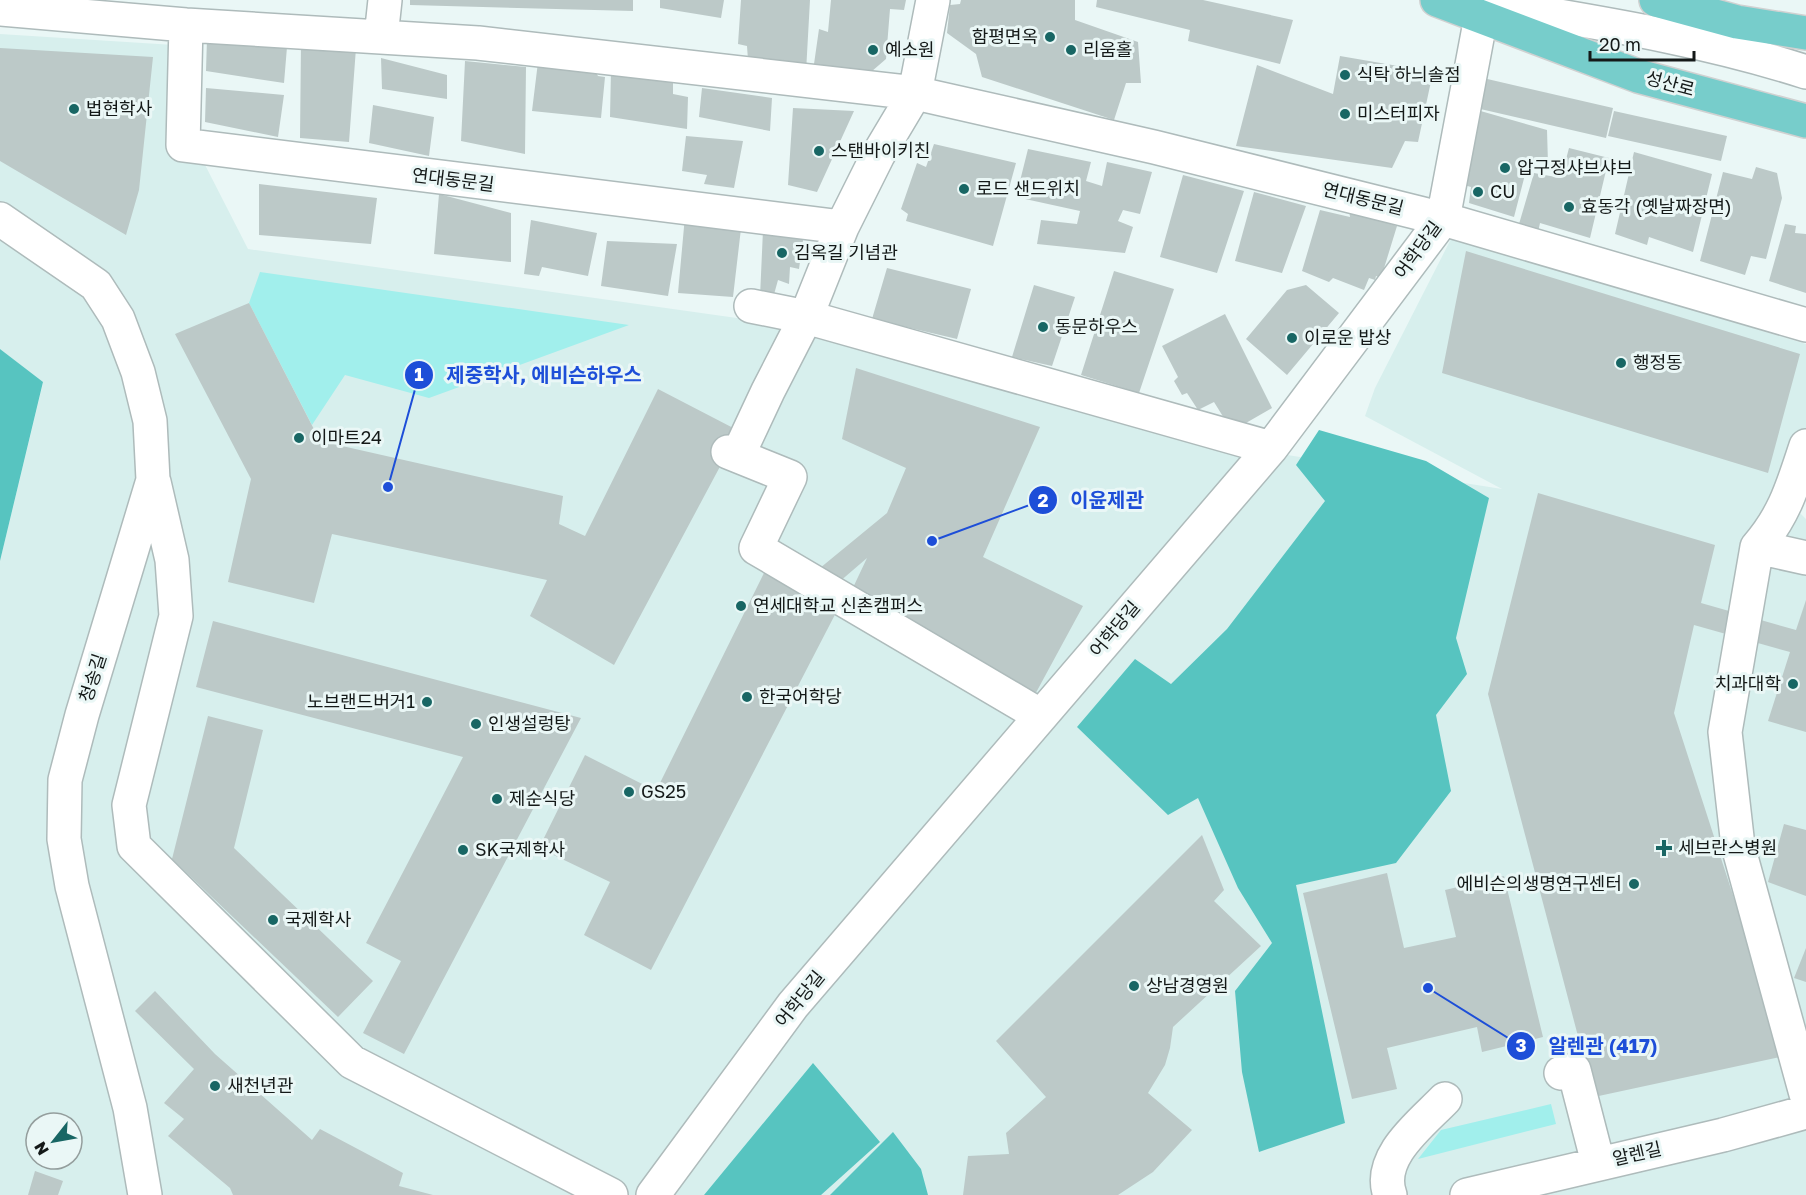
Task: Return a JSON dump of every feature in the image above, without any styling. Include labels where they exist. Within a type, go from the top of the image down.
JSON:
[{"type":"main road","name":"성산로","points":[[1437,0],[1473,9],[1638,76],[1806,121]]},
{"type":"main road","points":[[1656,0],[1737,22],[1806,33]]},
{"type":"street","points":[[381,37],[386,0]]},
{"type":"street","points":[[933,0],[915,93],[878,155],[842,227],[806,317],[733,453],[790,477],[756,548],[1041,716]]},
{"type":"street","name":"연대동문길","points":[[0,9],[186,25],[478,43],[915,93],[1165,138],[1806,326]]},
{"type":"street","points":[[1473,9],[1658,33],[1806,72]]},
{"type":"street","name":"어학당길","points":[[653,1195],[793,1005],[1271,448],[1443,219],[1473,9]]},
{"type":"street","points":[[1737,22],[1806,47]]},
{"type":"street","name":"연대동문길","points":[[186,25],[183,145],[842,227]]},
{"type":"street","name":"청송길","points":[[0,219],[96,285],[118,319],[138,372],[150,422],[153,480],[82,715],[65,780],[64,839],[72,886],[129,1108],[145,1195]]},
{"type":"street","points":[[751,306],[806,317],[1271,448]]},
{"type":"street","points":[[1806,446],[1788,501],[1770,532],[1757,547],[1725,732],[1738,846],[1806,1094]]},
{"type":"street","points":[[153,480],[172,560],[176,616],[129,805],[134,846],[352,1062],[611,1195]]},
{"type":"street","points":[[1757,547],[1806,558]]},
{"type":"street","points":[[1561,1073],[1574,1070],[1598,1163]]},
{"type":"street","points":[[1390,1195],[1387,1186],[1391,1161],[1410,1134],[1446,1100]]},
{"type":"street","name":"알렌길","points":[[1467,1195],[1723,1135],[1806,1112]]},
{"type":"shaded area","name":"연세대학교 신촌캠퍼스","points":[[0,34],[190,46],[179,114],[248,249],[758,321],[1237,447],[1502,489],[1365,416],[1375,388],[1452,237],[1806,344],[1806,446],[1788,501],[1806,519],[1806,1195],[0,1195],[0,561],[43,383],[0,349]]},
{"type":"shaded area","points":[[260,272],[629,325],[429,398],[345,375],[312,425],[249,303]]},
{"type":"shaded area","points":[[0,349],[43,382],[0,561]]},
{"type":"shaded area","points":[[1319,430],[1426,461],[1489,498],[1456,638],[1467,674],[1436,715],[1451,791],[1396,863],[1296,885],[1345,1123],[1259,1152],[1242,1072],[1235,991],[1272,943],[1238,888],[1198,798],[1168,815],[1077,727],[1135,659],[1171,684],[1227,629],[1325,501],[1296,465]]},
{"type":"shaded area","points":[[813,1063],[880,1142],[821,1195],[704,1195]]},
{"type":"shaded area","points":[[1551,1104],[1556,1124],[1418,1159],[1441,1130]]},
{"type":"shaded area","points":[[893,1132],[921,1169],[928,1195],[830,1195]]},
{"type":"building","points":[[410,0],[633,0],[633,11],[410,5]]},
{"type":"building","points":[[660,0],[724,0],[721,18],[660,8]]},
{"type":"building","points":[[741,0],[810,0],[806,72],[748,60],[747,46],[738,44]]},
{"type":"building","points":[[831,0],[906,0],[904,10],[890,9],[886,59],[864,78],[814,64],[819,29],[828,32]]},
{"type":"building","points":[[961,0],[1075,0],[1075,20],[1138,42],[1141,83],[1126,83],[1114,120],[982,77],[976,54],[947,33],[950,5],[960,4]]},
{"type":"building","points":[[1097,0],[1203,0],[1293,20],[1280,64],[1188,41],[1190,30],[1096,7]]},
{"type":"building","points":[[207,38],[287,47],[284,83],[206,71]]},
{"type":"building","points":[[301,43],[356,48],[349,142],[300,138]]},
{"type":"building","name":"법현학사","points":[[0,48],[153,57],[139,190],[126,235],[0,161]]},
{"type":"building","points":[[1340,56],[1433,72],[1418,142],[1405,141],[1392,168],[1236,146],[1257,65],[1333,94]]},
{"type":"building","points":[[381,58],[447,75],[447,99],[382,89]]},
{"type":"building","points":[[465,61],[526,67],[525,154],[461,141]]},
{"type":"building","points":[[538,62],[595,71],[598,76],[605,77],[601,118],[532,111]]},
{"type":"building","points":[[611,70],[673,77],[673,94],[688,97],[687,129],[610,117]]},
{"type":"building","points":[[1483,78],[1613,108],[1606,138],[1476,108]]},
{"type":"building","points":[[206,88],[284,95],[278,137],[205,122]]},
{"type":"building","points":[[702,88],[772,98],[770,131],[699,117]]},
{"type":"building","points":[[373,105],[434,117],[429,156],[369,143]]},
{"type":"building","points":[[793,108],[854,111],[817,192],[788,185]]},
{"type":"building","points":[[1477,110],[1547,130],[1548,164],[1527,167],[1514,217],[1469,203],[1471,187],[1464,185]]},
{"type":"building","points":[[1614,111],[1727,136],[1721,161],[1608,136]]},
{"type":"building","points":[[686,136],[743,141],[734,188],[704,184],[707,175],[682,171]]},
{"type":"building","points":[[934,144],[1016,163],[993,246],[906,221],[908,214],[901,209],[917,163],[926,167]]},
{"type":"building","points":[[1569,148],[1609,158],[1590,238],[1540,223],[1538,232],[1519,224],[1534,173],[1561,178]]},
{"type":"building","points":[[1028,149],[1091,162],[1086,181],[1102,186],[1107,162],[1152,172],[1140,214],[1123,210],[1118,221],[1133,227],[1125,253],[1037,244],[1041,220],[1077,224],[1080,211],[1016,197]]},
{"type":"building","points":[[1634,152],[1712,174],[1693,252],[1649,237],[1647,245],[1615,234]]},
{"type":"building","points":[[1756,167],[1777,173],[1782,198],[1766,259],[1751,256],[1745,275],[1700,261],[1723,172],[1752,179]]},
{"type":"building","points":[[1183,175],[1244,191],[1217,273],[1160,257]]},
{"type":"building","points":[[259,184],[377,198],[371,244],[259,235]]},
{"type":"building","points":[[1254,192],[1306,206],[1282,273],[1235,261]]},
{"type":"building","points":[[439,194],[511,213],[511,262],[434,254]]},
{"type":"building","points":[[1349,209],[1392,218],[1391,224],[1397,226],[1381,278],[1376,276],[1375,280],[1369,278],[1364,290],[1333,278],[1329,282],[1302,271],[1320,210],[1350,217]]},
{"type":"building","points":[[685,216],[742,220],[733,297],[678,293]]},
{"type":"building","points":[[531,220],[597,233],[588,276],[542,267],[539,276],[524,274]]},
{"type":"building","points":[[1785,224],[1796,226],[1795,233],[1806,234],[1806,293],[1769,281]]},
{"type":"building","name":"김옥길 기념관","points":[[763,230],[803,240],[799,269],[790,267],[789,284],[778,280],[773,298],[760,297]]},
{"type":"building","points":[[607,241],[677,244],[668,296],[601,286]]},
{"type":"building","name":"행정동","points":[[1466,251],[1800,354],[1768,473],[1442,373]]},
{"type":"building","points":[[887,268],[971,289],[957,339],[872,319]]},
{"type":"building","points":[[1114,271],[1174,289],[1139,393],[1081,375]]},
{"type":"building","name":"동문하우스","points":[[1034,285],[1075,297],[1052,366],[1012,357]]},
{"type":"building","points":[[1306,285],[1339,313],[1287,375],[1246,339],[1287,290]]},
{"type":"building","points":[[249,303],[320,441],[563,496],[559,524],[585,536],[658,389],[739,431],[614,665],[530,616],[547,580],[332,534],[314,603],[228,582],[251,479],[175,334]]},
{"type":"building","points":[[1225,314],[1272,408],[1232,431],[1214,402],[1198,410],[1187,393],[1182,395],[1174,381],[1178,377],[1162,346]]},
{"type":"building","points":[[856,368],[1040,427],[983,557],[1083,606],[1032,700],[850,594],[867,558],[824,595],[841,603],[651,970],[584,935],[610,882],[539,848],[585,755],[656,791],[768,565],[803,582],[887,513],[906,468],[842,439]]},
{"type":"building","name":"에비슨의생명연구센터","points":[[1538,493],[1715,545],[1701,603],[1796,630],[1806,600],[1806,732],[1768,721],[1790,652],[1694,625],[1674,713],[1785,1056],[1594,1097],[1488,694]]},
{"type":"building","name":"SK국제학사","points":[[213,621],[581,718],[404,1054],[363,1033],[401,961],[366,943],[463,757],[196,687]]},
{"type":"building","name":"국제학사","points":[[208,716],[263,730],[234,848],[373,981],[338,1017],[172,859]]},
{"type":"building","points":[[1784,824],[1806,830],[1806,896],[1768,882]]},
{"type":"building","name":"상남경영원","points":[[1202,835],[1224,890],[1214,901],[1261,946],[1173,1027],[1165,1065],[1148,1093],[1192,1130],[1153,1172],[1118,1195],[963,1195],[968,1156],[1009,1154],[1006,1133],[1046,1097],[996,1041]]},
{"type":"building","points":[[1387,873],[1404,948],[1456,937],[1445,890],[1504,876],[1543,1037],[1482,1052],[1477,1027],[1387,1048],[1397,1089],[1352,1099],[1303,893]]},
{"type":"building","points":[[1806,948],[1806,982],[1794,978]]},
{"type":"building","name":"새천년관","points":[[155,991],[215,1054],[312,1140],[320,1129],[403,1173],[399,1186],[433,1195],[233,1195],[230,1188],[168,1136],[184,1119],[164,1103],[194,1069],[135,1011]]},
{"type":"building","points":[[35,1171],[63,1181],[58,1195],[28,1195]]},
{"type":"place","name":"함평면옥","points":[[1050,37]]},
{"type":"place","name":"예소원","points":[[873,50]]},
{"type":"place","name":"리움홀","points":[[1071,50]]},
{"type":"place","name":"식탁 하늬솔점","points":[[1345,75]]},
{"type":"place","name":"법현학사","points":[[74,109]]},
{"type":"place","name":"미스터피자","points":[[1345,114]]},
{"type":"place","name":"스탠바이키친","points":[[819,151]]},
{"type":"place","name":"압구정샤브샤브","points":[[1505,168]]},
{"type":"place","name":"로드 샌드위치","points":[[964,189]]},
{"type":"place","name":"CU","points":[[1478,192]]},
{"type":"place","name":"효동각 (옛날짜장면)","points":[[1569,207]]},
{"type":"place","name":"김옥길 기념관","points":[[782,253]]},
{"type":"place","name":"동문하우스","points":[[1043,327]]},
{"type":"place","name":"이로운 밥상","points":[[1292,338]]},
{"type":"place","name":"행정동","points":[[1621,363]]},
{"type":"place","name":"이마트24","points":[[299,438]]},
{"type":"place","name":"제중학사, 에비슨하우스","points":[[388,487]]},
{"type":"place","name":"이윤제관","points":[[932,541]]},
{"type":"place","name":"연세대학교 신촌캠퍼스","points":[[741,606]]},
{"type":"place","name":"치과대학","points":[[1793,684]]},
{"type":"place","name":"한국어학당","points":[[747,697]]},
{"type":"place","name":"노브랜드버거1","points":[[427,702]]},
{"type":"place","name":"인생설렁탕","points":[[476,724]]},
{"type":"place","name":"GS25","points":[[629,792]]},
{"type":"place","name":"제순식당","points":[[497,799]]},
{"type":"place","name":"세브란스병원","points":[[1664,848]]},
{"type":"place","name":"SK국제학사","points":[[463,850]]},
{"type":"place","name":"에비슨의생명연구센터","points":[[1634,884]]},
{"type":"place","name":"국제학사","points":[[273,920]]},
{"type":"place","name":"상남경영원","points":[[1134,986]]},
{"type":"place","name":"알렌관 (417)","points":[[1428,988]]},
{"type":"place","name":"새천년관","points":[[215,1086]]}]
